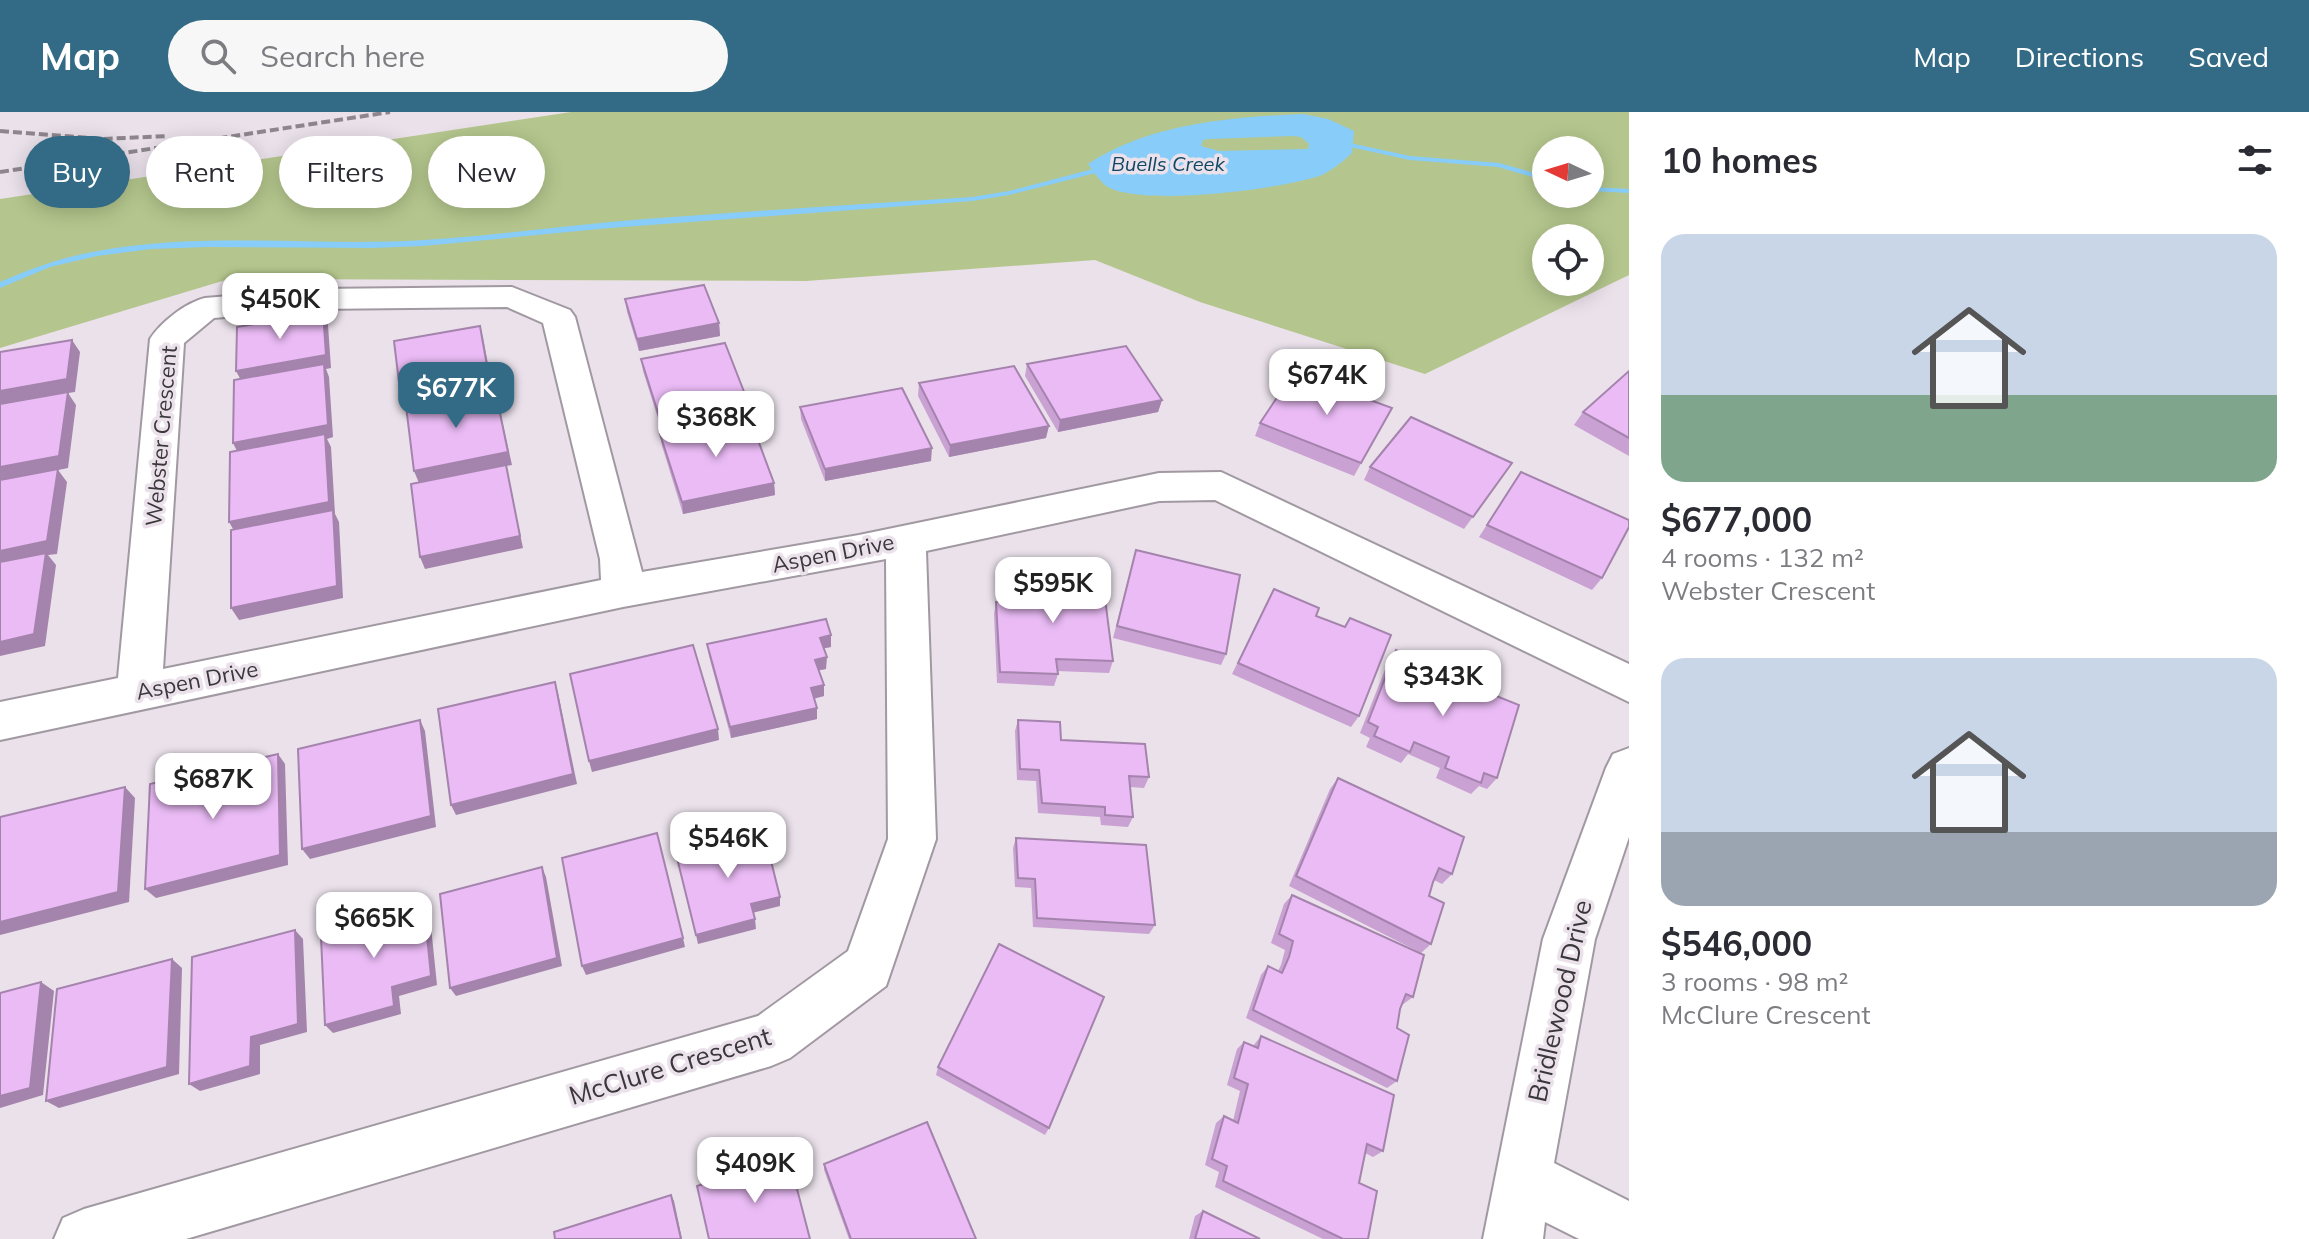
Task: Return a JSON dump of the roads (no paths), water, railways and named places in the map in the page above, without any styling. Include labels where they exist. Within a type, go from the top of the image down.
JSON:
[{"type":"street","name":"Webster Crescent","points":[[139,691],[167,339],[205,308],[314,299],[512,297],[558,317],[620,559],[623,591]]},
{"type":"street","name":"Aspen Drive","points":[[0,721],[623,591],[1123,497],[1147,487],[1221,486],[1629,684]]},
{"type":"street","name":"McClure Crescent","points":[[84,1239],[771,1039],[868,968],[912,839],[906,539]]},
{"type":"street","name":"Bridlewood Drive","points":[[1513,1239],[1569,939],[1629,768]]},
{"type":"street","points":[[1522,1178],[1629,1233]]},
{"type":"water","name":"Buells Creek","points":[[1303,114],[1328,119],[1354,131],[1352,153],[1326,173],[1303,180],[1247,190],[1181,196],[1126,193],[1108,187],[1088,164],[1112,150],[1164,131]],"holes":[[[1301,137],[1309,144],[1308,149],[1219,151],[1201,146],[1203,140],[1209,139]]]},
{"type":"waterway","name":"Buells Creek","points":[[1353,145],[1410,158],[1499,165],[1532,175]]},
{"type":"waterway","points":[[0,285],[47,266],[97,253],[151,247],[423,243],[610,225],[972,199],[1009,193],[1093,171]]},
{"type":"waterway","name":"Buells Creek","points":[[1604,190],[1629,191]]},
{"type":"railway","points":[[0,172],[390,112]]},
{"type":"railway","points":[[0,131],[102,139],[146,137]]}]
